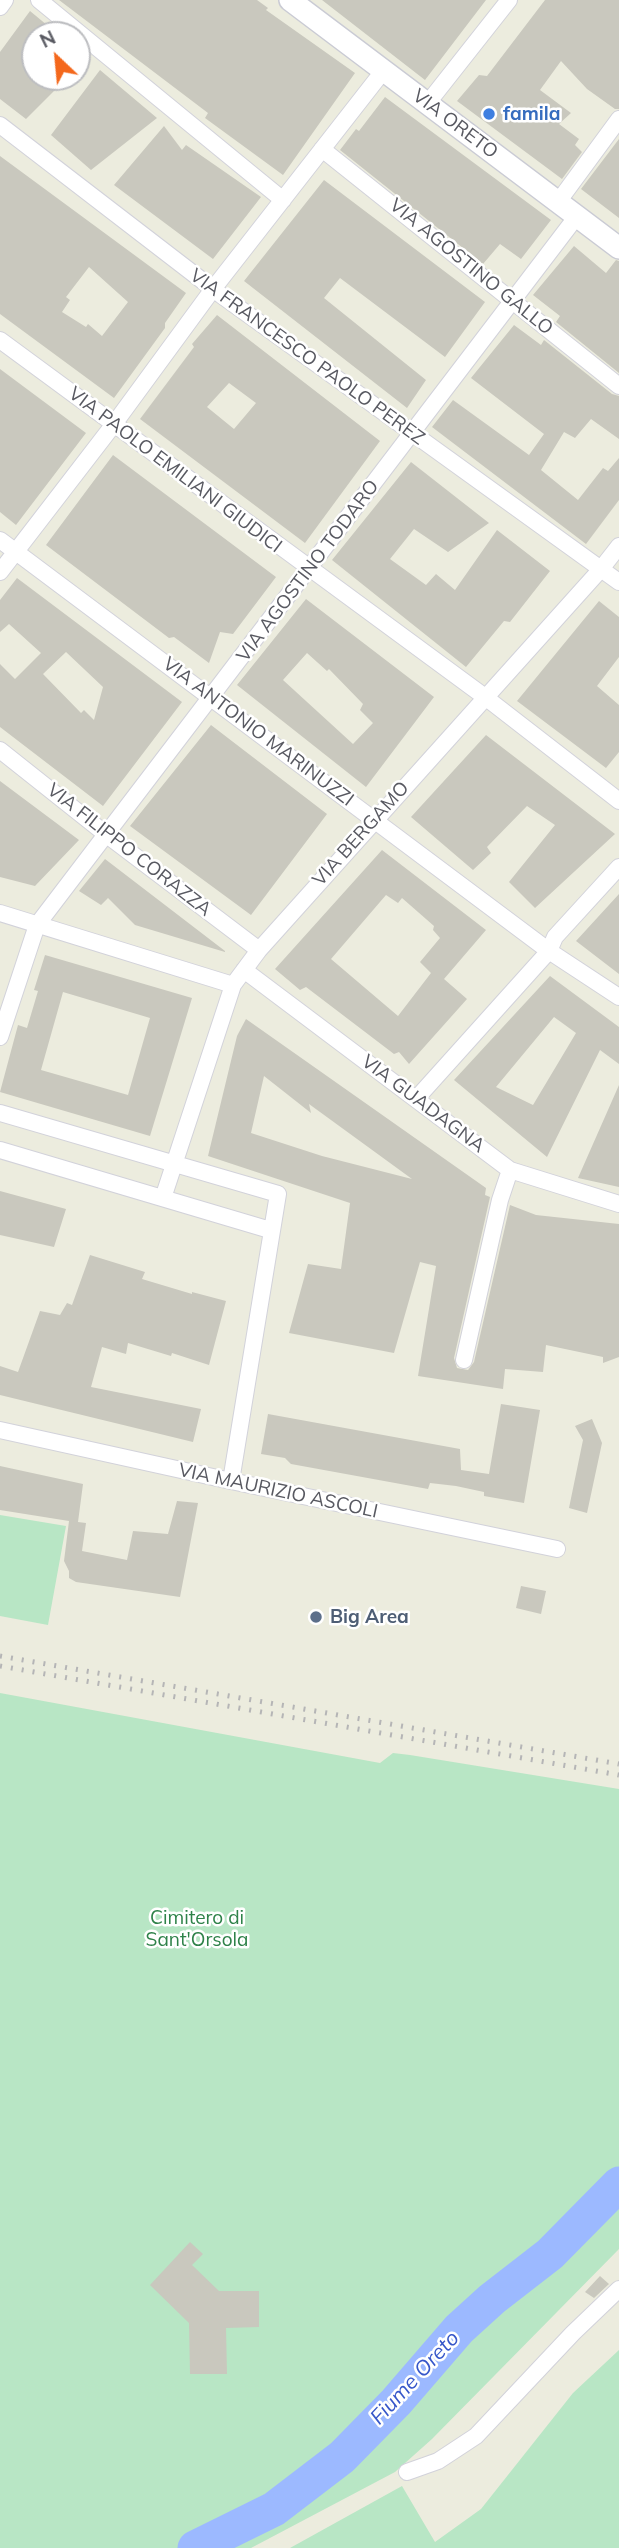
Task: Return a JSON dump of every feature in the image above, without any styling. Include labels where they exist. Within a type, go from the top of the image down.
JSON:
[{"type":"street","points":[[0,7],[5,0]]},
{"type":"street","points":[[39,0],[283,200]]},
{"type":"street","name":"VIA ORETO","points":[[290,0],[619,248]]},
{"type":"street","points":[[427,104],[509,0]]},
{"type":"street","points":[[0,572],[213,289],[384,71]]},
{"type":"street","points":[[558,202],[619,118]]},
{"type":"street","name":"VIA FRANCESCO PAOLO PEREZ","points":[[0,125],[213,289],[619,582]]},
{"type":"street","name":"VIA AGOSTINO GALLO","points":[[322,149],[619,386]]},
{"type":"street","name":"VIA AGOSTINO TODARO","points":[[0,1037],[37,925],[577,216]]},
{"type":"street","name":"VIA PAOLO EMILIANI GIUDICI","points":[[0,340],[485,697],[619,801]]},
{"type":"street","name":"VIA ANTONIO MARINUZZI","points":[[0,540],[213,697],[548,951],[619,997]]},
{"type":"street","name":"VIA BERGAMO","points":[[163,1198],[233,985],[259,950],[374,819],[619,546]]},
{"type":"street","name":"VIA FILIPPO CORAZZA","points":[[0,750],[259,950]]},
{"type":"street","points":[[416,1099],[619,867]]},
{"type":"street","points":[[0,913],[233,985]]},
{"type":"street","name":"VIA GUADAGNA","points":[[244,970],[510,1170],[619,1204]]},
{"type":"street","points":[[0,1113],[278,1194],[231,1481]]},
{"type":"street","points":[[0,1150],[270,1230]]},
{"type":"street","points":[[464,1360],[500,1200],[510,1170]]},
{"type":"street","name":"VIA MAURIZIO ASCOLI","points":[[0,1430],[557,1549]]},
{"type":"street","points":[[407,2472],[438,2461],[476,2436],[573,2333],[619,2289]]},
{"type":"green space","points":[[0,1515],[66,1526],[48,1625],[0,1616]]},
{"type":"green space","name":"Cimitero di Sant'Orsola","points":[[0,1693],[380,1763],[393,1753],[619,1789],[619,2249],[432,2439],[395,2472],[251,2548],[0,2548]]},
{"type":"green space","points":[[619,2350],[619,2548],[290,2548],[402,2486],[435,2542],[481,2509],[573,2393]]},
{"type":"building","points":[[59,0],[257,0],[268,8],[266,10],[355,73],[283,175],[205,118],[208,113],[91,24],[91,21],[87,21]]},
{"type":"building","points":[[322,0],[486,0],[425,80]]},
{"type":"building","points":[[545,0],[619,0],[619,109],[615,109],[587,89],[561,61],[540,90],[571,113],[559,124],[579,139],[575,145],[582,152],[562,179],[457,101],[479,75],[487,76]]},
{"type":"building","points":[[30,11],[42,21],[23,21]]},
{"type":"building","points":[[21,23],[21,91],[54,91],[26,119],[0,99],[0,52]]},
{"type":"building","points":[[100,70],[157,118],[91,170],[51,135],[84,91],[91,91],[91,82]]},
{"type":"building","points":[[385,97],[551,220],[521,259],[500,244],[483,264],[340,150],[356,129],[359,131]]},
{"type":"building","points":[[164,126],[182,150],[186,145],[261,197],[213,259],[114,185]]},
{"type":"building","points":[[619,139],[619,218],[581,189]]},
{"type":"building","points":[[0,156],[186,293],[165,323],[165,328],[114,398],[0,314]],"holes":[[[89,267],[128,302],[102,336],[88,324],[86,327],[62,312],[70,300],[66,297]]]},
{"type":"building","points":[[324,180],[485,302],[445,357],[340,278],[324,298],[426,380],[407,408],[244,281]]},
{"type":"building","points":[[574,246],[606,273],[616,260],[619,261],[619,373],[556,322],[560,316],[533,295]]},
{"type":"building","points":[[217,315],[380,441],[305,543],[140,419],[194,347],[192,344]],"holes":[[[229,383],[256,403],[234,429],[207,407]]]},
{"type":"building","points":[[514,325],[541,345],[544,340],[612,394],[619,396],[619,439],[591,419],[575,438],[564,432],[541,470],[578,500],[603,468],[608,471],[619,458],[619,500],[586,544],[432,427],[453,400],[529,455],[544,434],[471,378]]},
{"type":"building","points":[[0,369],[86,433],[16,525],[0,512]]},
{"type":"building","points":[[113,455],[276,577],[233,634],[220,632],[209,663],[174,637],[169,638],[46,545]]},
{"type":"building","points":[[411,462],[489,523],[448,552],[414,529],[390,559],[426,585],[436,574],[455,590],[497,530],[550,571],[510,622],[504,621],[466,667],[332,560]]},
{"type":"building","points":[[17,578],[182,702],[103,806],[0,727],[0,664],[15,679],[41,653],[9,624],[0,632],[0,600]],"holes":[[[66,652],[103,687],[94,720],[84,710],[81,713],[43,674]]]},
{"type":"building","points":[[306,599],[434,697],[366,787],[237,685]],"holes":[[[307,653],[327,671],[329,669],[363,704],[360,710],[373,723],[353,744],[283,680]]]},
{"type":"building","points":[[599,601],[619,617],[619,657],[597,686],[619,705],[619,752],[606,768],[517,701]]},
{"type":"building","points":[[211,725],[327,814],[251,915],[130,826]]},
{"type":"building","points":[[486,735],[615,834],[535,908],[509,882],[555,825],[527,806],[487,847],[491,853],[473,870],[411,817]]},
{"type":"building","points":[[0,781],[79,840],[35,886],[0,877]]},
{"type":"building","points":[[382,850],[486,930],[444,979],[467,999],[409,1064],[399,1052],[394,1054],[306,987],[300,990],[275,969]],"holes":[[[386,895],[398,903],[402,898],[434,926],[433,930],[440,938],[420,962],[431,973],[398,1016],[331,959]]]},
{"type":"building","points":[[105,859],[225,952],[135,925],[108,898],[101,905],[79,891]]},
{"type":"building","points":[[619,894],[619,974],[576,941]]},
{"type":"building","points":[[45,955],[192,998],[150,1136],[0,1092],[18,1025],[27,1028],[38,991],[34,990]],"holes":[[[63,992],[150,1018],[128,1095],[41,1070]]]},
{"type":"building","points":[[550,976],[619,1027],[619,1064],[600,1050],[547,1157],[454,1080]],"holes":[[[554,1017],[576,1033],[533,1105],[496,1087]]]},
{"type":"building","points":[[246,1019],[486,1188],[485,1195],[490,1197],[454,1358],[457,1368],[468,1370],[474,1362],[510,1205],[536,1215],[619,1224],[619,1357],[603,1363],[603,1357],[546,1345],[543,1372],[505,1369],[503,1389],[418,1376],[436,1266],[420,1262],[394,1353],[289,1333],[308,1264],[341,1269],[350,1203],[208,1156],[237,1036]],"holes":[[[264,1076],[311,1113],[309,1104],[412,1179],[322,1156],[251,1133]]]},
{"type":"building","points":[[619,1085],[619,1187],[578,1178]]},
{"type":"building","points":[[0,1191],[66,1209],[54,1247],[0,1235]]},
{"type":"building","points":[[90,1255],[145,1272],[142,1279],[226,1301],[209,1365],[128,1343],[126,1354],[102,1347],[91,1387],[201,1409],[193,1442],[0,1395],[0,1366],[18,1372],[40,1311],[60,1315],[67,1303],[72,1305]]},
{"type":"building","points":[[501,1404],[540,1410],[524,1503],[484,1496],[484,1492],[456,1486],[430,1483],[428,1489],[291,1464],[285,1458],[261,1454],[268,1414],[460,1449],[461,1470],[489,1474]]},
{"type":"building","points":[[592,1419],[602,1443],[587,1513],[569,1508],[583,1440],[575,1426]]},
{"type":"building","points":[[0,1466],[83,1484],[78,1522],[86,1523],[82,1551],[127,1560],[133,1531],[168,1534],[177,1501],[198,1503],[180,1597],[76,1582],[69,1578],[64,1561],[69,1521],[0,1510]]},
{"type":"building","points":[[521,1586],[546,1591],[541,1614],[516,1608]]},
{"type":"building","points":[[190,2242],[203,2254],[192,2265],[219,2291],[259,2291],[259,2327],[226,2328],[227,2374],[190,2374],[189,2323],[150,2285]]},
{"type":"building","points":[[600,2276],[609,2284],[594,2298],[585,2292]]},
{"type":"waterway","name":"Fiume Oreto","points":[[195,2548],[274,2509],[342,2457],[396,2402],[459,2329],[492,2299],[550,2254],[619,2184]]},
{"type":"railway","points":[[0,1656],[619,1764]]},
{"type":"railway","points":[[0,1666],[619,1775]]},
{"type":"place","name":"famila","points":[[489,114]]},
{"type":"place","name":"Big Area","points":[[316,1617]]}]
